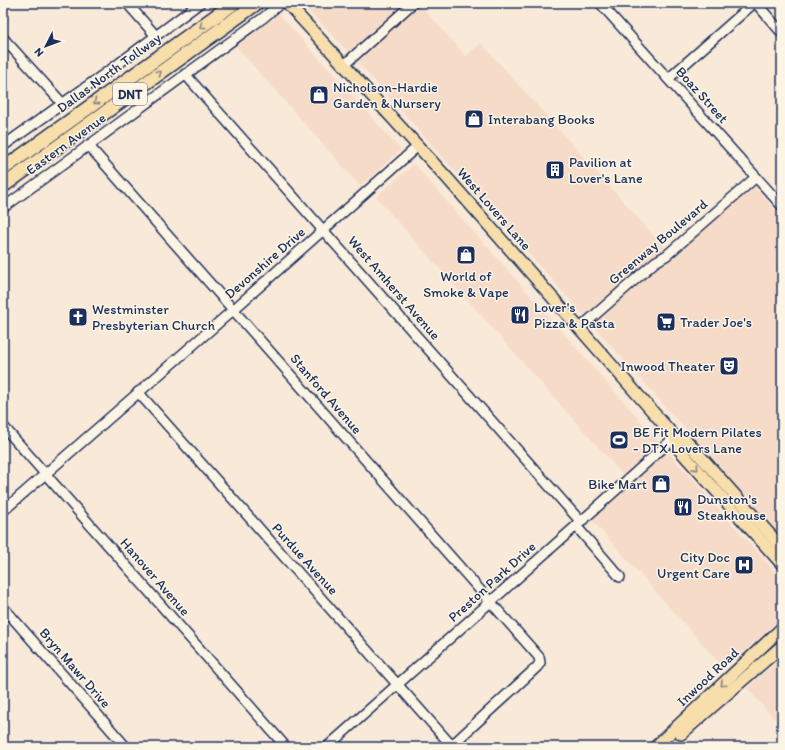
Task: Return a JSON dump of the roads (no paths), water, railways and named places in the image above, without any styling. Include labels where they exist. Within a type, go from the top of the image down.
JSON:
[{"type":"highway","name":"Dallas North Tollway","points":[[3,169],[234,3]]},
{"type":"highway","name":"Dallas North Tollway","points":[[3,186],[257,3]]},
{"type":"main road","name":"West Lovers Lane","points":[[287,3],[418,146],[675,437],[677,446],[782,564]]},
{"type":"main road","name":"West Lovers Lane","points":[[675,437],[685,440],[782,548]]},
{"type":"main road","points":[[753,531],[757,519]]},
{"type":"main road","name":"Inwood Road","points":[[665,747],[746,670],[782,628]]},
{"type":"main road","name":"Inwood Road","points":[[655,747],[746,670],[782,646]]},
{"type":"street","points":[[127,3],[156,36]]},
{"type":"street","points":[[3,146],[63,104],[200,3]]},
{"type":"street","name":"Eastern Avenue","points":[[3,208],[263,18],[281,3]]},
{"type":"street","points":[[344,65],[413,3]]},
{"type":"street","name":"Boaz Street","points":[[600,3],[782,206]]},
{"type":"street","points":[[668,79],[755,3],[782,33]]},
{"type":"street","points":[[3,38],[63,104]]},
{"type":"street","name":"West Amherst Avenue","points":[[185,74],[324,230],[579,524],[620,577]]},
{"type":"street","name":"Stanford Avenue","points":[[88,145],[539,658],[540,663],[537,667],[451,746]]},
{"type":"street","name":"Devonshire Drive","points":[[3,511],[418,146]]},
{"type":"street","name":"Greenway Boulevard","points":[[579,329],[655,262],[667,255],[756,177]]},
{"type":"street","name":"Purdue Avenue","points":[[138,392],[451,746]]},
{"type":"street","name":"Hanover Avenue","points":[[3,426],[286,747]]},
{"type":"street","name":"Preston Park Drive","points":[[327,747],[675,437]]},
{"type":"street","name":"Bryn Mawr Drive","points":[[3,607],[126,747]]},
{"type":"place","name":"Nicholson-Hardie Garden & Nursery","points":[[319,95]]},
{"type":"place","name":"Interabang Books","points":[[474,119]]},
{"type":"place","name":"Pavilion at Lover's Lane","points":[[555,170]]},
{"type":"place","name":"World of Smoke & Vape","points":[[466,255]]},
{"type":"place","name":"Lover's Pizza & Pasta","points":[[520,315]]},
{"type":"place","name":"Westminster Presbyterian Church","points":[[78,317]]},
{"type":"place","name":"Trader Joe's","points":[[666,322]]},
{"type":"place","name":"Inwood Theater","points":[[729,366]]},
{"type":"place","name":"BE Fit Modern Pilates - DTX Lovers Lane","points":[[619,440]]},
{"type":"place","name":"Bike Mart","points":[[661,484]]},
{"type":"place","name":"Dunston's Steakhouse","points":[[683,507]]},
{"type":"place","name":"City Doc Urgent Care","points":[[744,565]]}]
